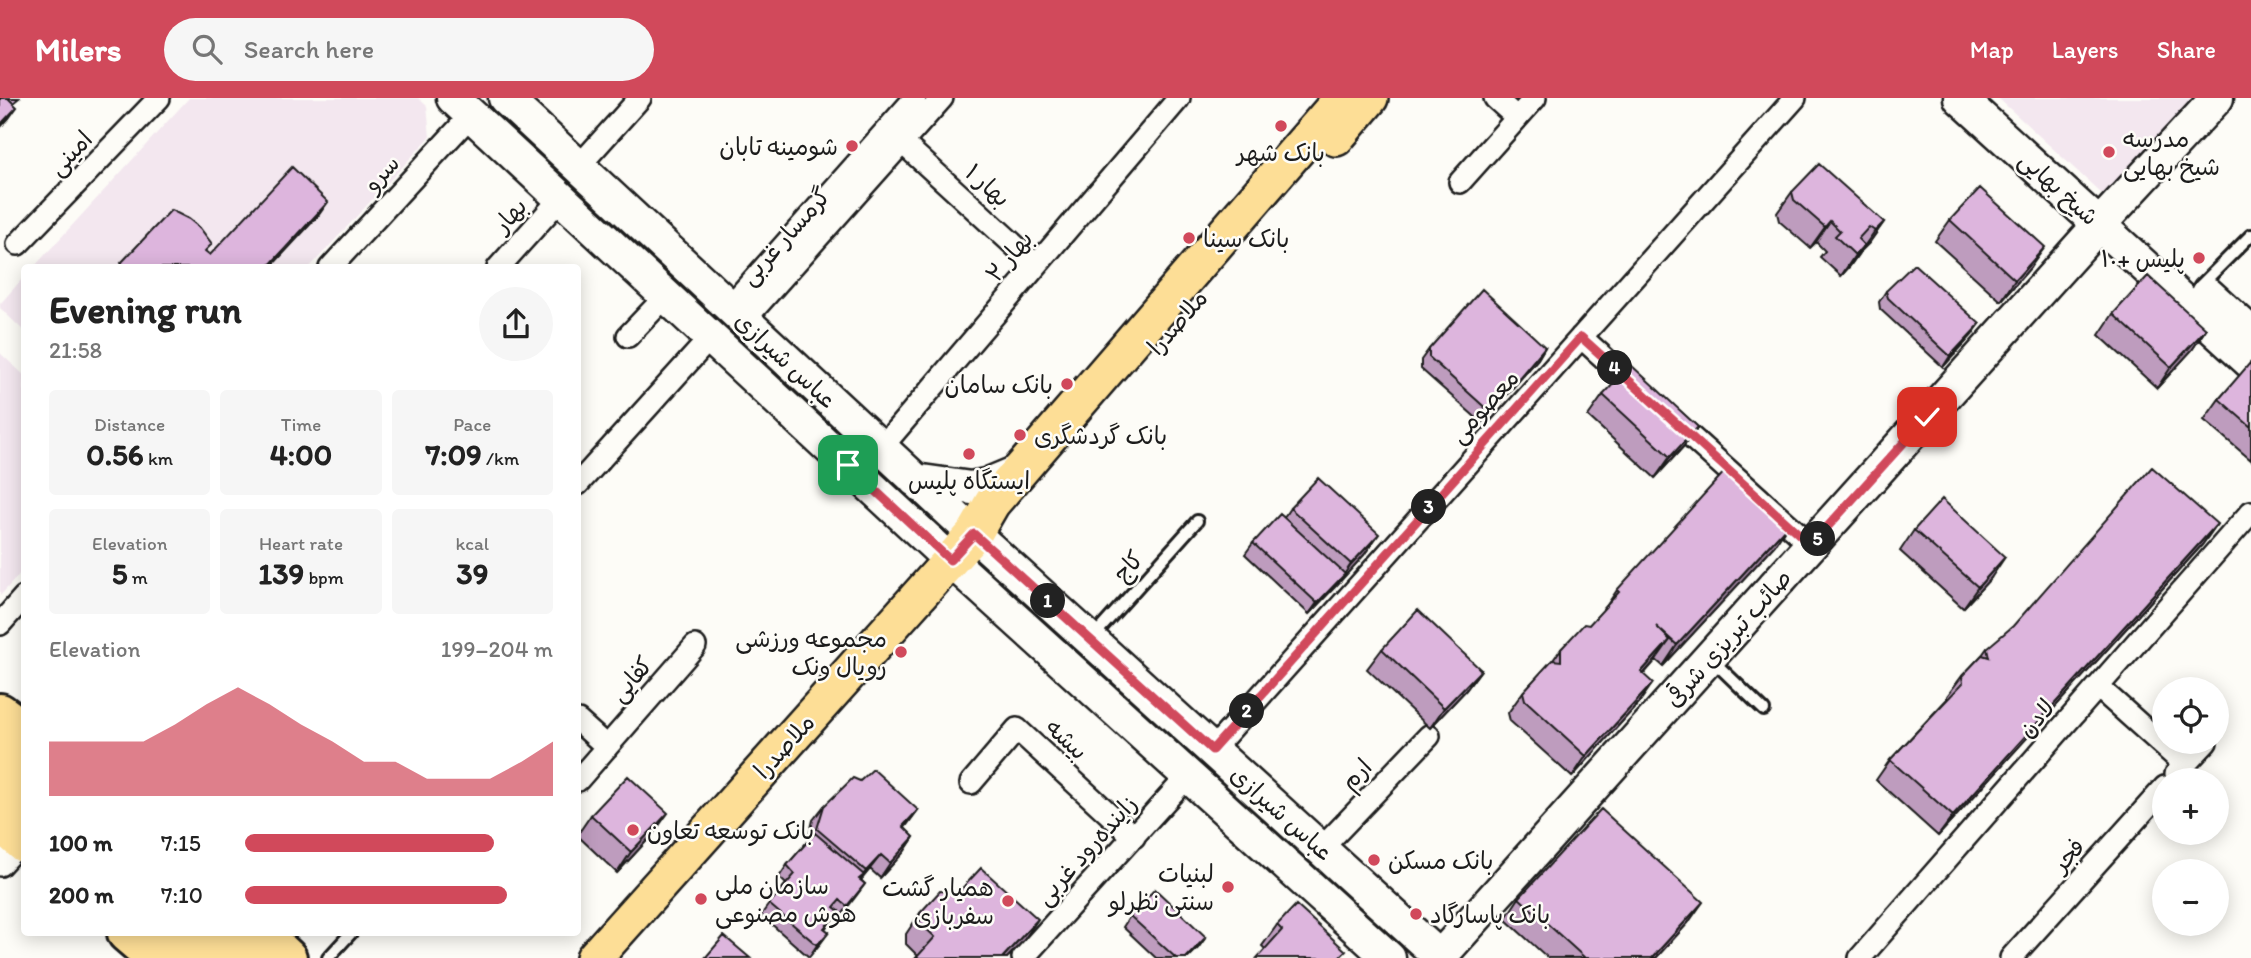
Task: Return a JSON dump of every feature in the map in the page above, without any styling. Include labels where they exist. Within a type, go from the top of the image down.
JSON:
[{"type":"highway","points":[[0,713],[21,729]]},
{"type":"highway","points":[[0,743],[21,759]]},
{"type":"highway","points":[[0,783],[21,800]]},
{"type":"highway","points":[[130,936],[156,958]]},
{"type":"highway","points":[[180,936],[218,947]]},
{"type":"highway","points":[[263,936],[287,958]]},
{"type":"main road","name":"عباس شیرازی","points":[[505,98],[915,480],[1440,958]]},
{"type":"main road","name":"ملاصدرا","points":[[594,958],[974,534],[992,503],[1017,472],[1342,98]]},
{"type":"main road","name":"ملاصدرا","points":[[974,534],[1013,513],[1370,98]]},
{"type":"main road","name":"شیخ بهایی","points":[[1960,98],[2107,218],[2200,286],[2251,333]]},
{"type":"main road","name":"شیخ بهایی","points":[[1992,98],[2251,363]]},
{"type":"main road","name":"صائب تبریزی شرقی","points":[[1440,958],[2217,98]]},
{"type":"main road","name":"عباس شیرازی","points":[[462,106],[950,560],[1389,958]]},
{"type":"main road","points":[[711,337],[734,312]]},
{"type":"main road","points":[[915,480],[971,488],[1017,472]]},
{"type":"main road","points":[[920,532],[929,531],[939,525],[942,504]]},
{"type":"street","name":"امینی","points":[[18,244],[159,98]]},
{"type":"street","points":[[579,166],[640,98]]},
{"type":"street","name":"گرمسار غربی","points":[[734,312],[740,295],[915,98]]},
{"type":"street","name":"گرمسار غربی","points":[[734,312],[755,308],[904,144],[942,98]]},
{"type":"street","name":"بهار ۲","points":[[881,448],[1178,98]]},
{"type":"street","points":[[1495,98],[1517,118]]},
{"type":"street","points":[[1460,182],[1535,98]]},
{"type":"street","name":"معصومی","points":[[1212,750],[1795,98]]},
{"type":"street","name":"سرو","points":[[333,264],[462,106]]},
{"type":"street","name":"بهار ۱","points":[[888,129],[1036,265]]},
{"type":"street","name":"بهار","points":[[502,264],[561,198]]},
{"type":"street","points":[[628,336],[666,296]]},
{"type":"street","points":[[581,481],[711,337]]},
{"type":"street","points":[[1581,337],[1811,545]]},
{"type":"street","name":"لادن","points":[[1860,958],[2251,512]]},
{"type":"street","points":[[0,624],[21,600]]},
{"type":"street","name":"کفایی","points":[[581,777],[695,646]]},
{"type":"street","points":[[2098,687],[2172,768]]},
{"type":"street","points":[[581,724],[607,747]]},
{"type":"street","name":"بیشه","points":[[971,783],[1017,729],[1134,836]]},
{"type":"street","name":"ارم","points":[[1321,849],[1429,736]]},
{"type":"street","points":[[2182,768],[2195,754]]},
{"type":"street","name":"زاینده‌رود غربی","points":[[1023,958],[1188,776]]},
{"type":"street","name":"فجر","points":[[2011,958],[2152,801]]},
{"type":"lane","points":[[2200,286],[2251,235]]},
{"type":"lane","name":"کاج","points":[[1090,640],[1197,521]]},
{"type":"lane","points":[[1710,658],[1765,710]]},
{"type":"lane","points":[[328,958],[348,936]]},
{"type":"shaded area","points":[[189,98],[418,98],[427,106],[430,137],[313,264],[37,264]]},
{"type":"shaded area","name":"مدرسه شیخ بهایی","points":[[1998,98],[2212,98],[2114,205]]},
{"type":"shaded area","points":[[21,280],[21,328],[0,308],[0,304]]},
{"type":"shaded area","points":[[0,353],[21,372],[21,572],[0,596]]},
{"type":"green space","points":[[739,334],[931,512],[927,518],[731,337]]},
{"type":"building","points":[[0,98],[8,98],[17,107],[0,125]]},
{"type":"building","points":[[1819,164],[1884,222],[1875,231],[1869,227],[1858,239],[1864,245],[1855,255],[1835,236],[1840,231],[1830,221],[1825,227],[1794,200],[1792,192]]},
{"type":"building","points":[[292,167],[328,202],[271,264],[121,263],[171,210],[200,228],[212,244],[205,251],[210,255]]},
{"type":"building","points":[[1980,188],[2045,247],[2015,280],[1950,220]]},
{"type":"building","points":[[1914,264],[1980,324],[1950,356],[1888,298],[1886,291]]},
{"type":"building","points":[[2148,276],[2206,329],[2171,367],[2113,314]]},
{"type":"building","points":[[1482,289],[1545,347],[1490,412],[1429,357],[1429,349]]},
{"type":"building","points":[[2250,363],[2251,365],[2251,427],[2219,399]]},
{"type":"building","points":[[1631,365],[1698,427],[1670,457],[1603,395]]},
{"type":"building","points":[[2152,467],[2217,524],[1953,816],[1890,760],[1963,683],[1962,676],[1982,655],[1989,657],[1987,648],[2013,626]]},
{"type":"building","points":[[1727,469],[1788,525],[1677,645],[1656,626],[1670,640],[1641,672],[1653,683],[1586,756],[1525,700],[1523,692],[1552,660],[1561,661],[1561,649],[1584,624],[1589,625],[1619,592],[1617,590]]},
{"type":"building","points":[[1318,478],[1379,534],[1351,564],[1290,508]]},
{"type":"building","points":[[1942,499],[2005,557],[1978,587],[1914,530]]},
{"type":"building","points":[[1280,514],[1345,574],[1317,603],[1253,543]]},
{"type":"building","points":[[1418,610],[1481,670],[1444,708],[1382,649]]},
{"type":"building","points":[[873,769],[918,810],[903,826],[914,837],[890,863],[881,855],[866,871],[817,829],[824,806],[853,778],[860,781]]},
{"type":"building","points":[[628,776],[668,813],[631,852],[591,815]]},
{"type":"building","points":[[1601,809],[1703,902],[1652,958],[1585,958],[1519,898]]},
{"type":"building","points":[[815,833],[864,875],[859,879],[865,884],[847,906],[840,900],[834,907],[839,911],[824,928],[829,932],[817,945],[769,904],[795,874],[787,865]]},
{"type":"building","points":[[981,868],[1038,919],[1002,958],[916,958],[935,937],[920,923],[920,913],[940,891],[950,892],[955,896]]},
{"type":"building","points":[[1155,889],[1206,937],[1186,958],[1176,958],[1130,916]]},
{"type":"building","points":[[1296,905],[1346,951],[1339,958],[1257,958],[1282,930],[1277,925]]},
{"type":"building","points":[[724,936],[750,958],[705,958]]},
{"type":"place","name":"بانک شهر","points":[[1281,126]]},
{"type":"place","name":"شومینه تابان","points":[[852,146]]},
{"type":"place","name":"مدرسه شیخ بهایی","points":[[2109,152]]},
{"type":"place","name":"بانک سینا","points":[[1189,238]]},
{"type":"place","name":"پلیس +۱۰","points":[[2199,258]]},
{"type":"place","name":"بانک سامان","points":[[1067,384]]},
{"type":"place","name":"بانک گردشگری","points":[[1020,435]]},
{"type":"place","name":"ایستگاه پلیس","points":[[969,454]]},
{"type":"place","name":"مجموعه ورزشی رویال ونک","points":[[901,652]]},
{"type":"place","name":"بانک توسعه تعاون","points":[[633,830]]},
{"type":"place","name":"بانک مسکن","points":[[1374,860]]},
{"type":"place","name":"لبنیات سنتی نظرلو","points":[[1228,887]]},
{"type":"place","name":"سازمان ملی هوش مصنوعی","points":[[701,899]]},
{"type":"place","name":"همیار گشت سفربازی","points":[[1008,901]]},
{"type":"place","name":"بانک پاسارگاد","points":[[1416,914]]},
{"type":"route","points":[[848,465],[950,560],[974,534],[1212,750],[1581,337],[1811,545],[1927,417]]}]
